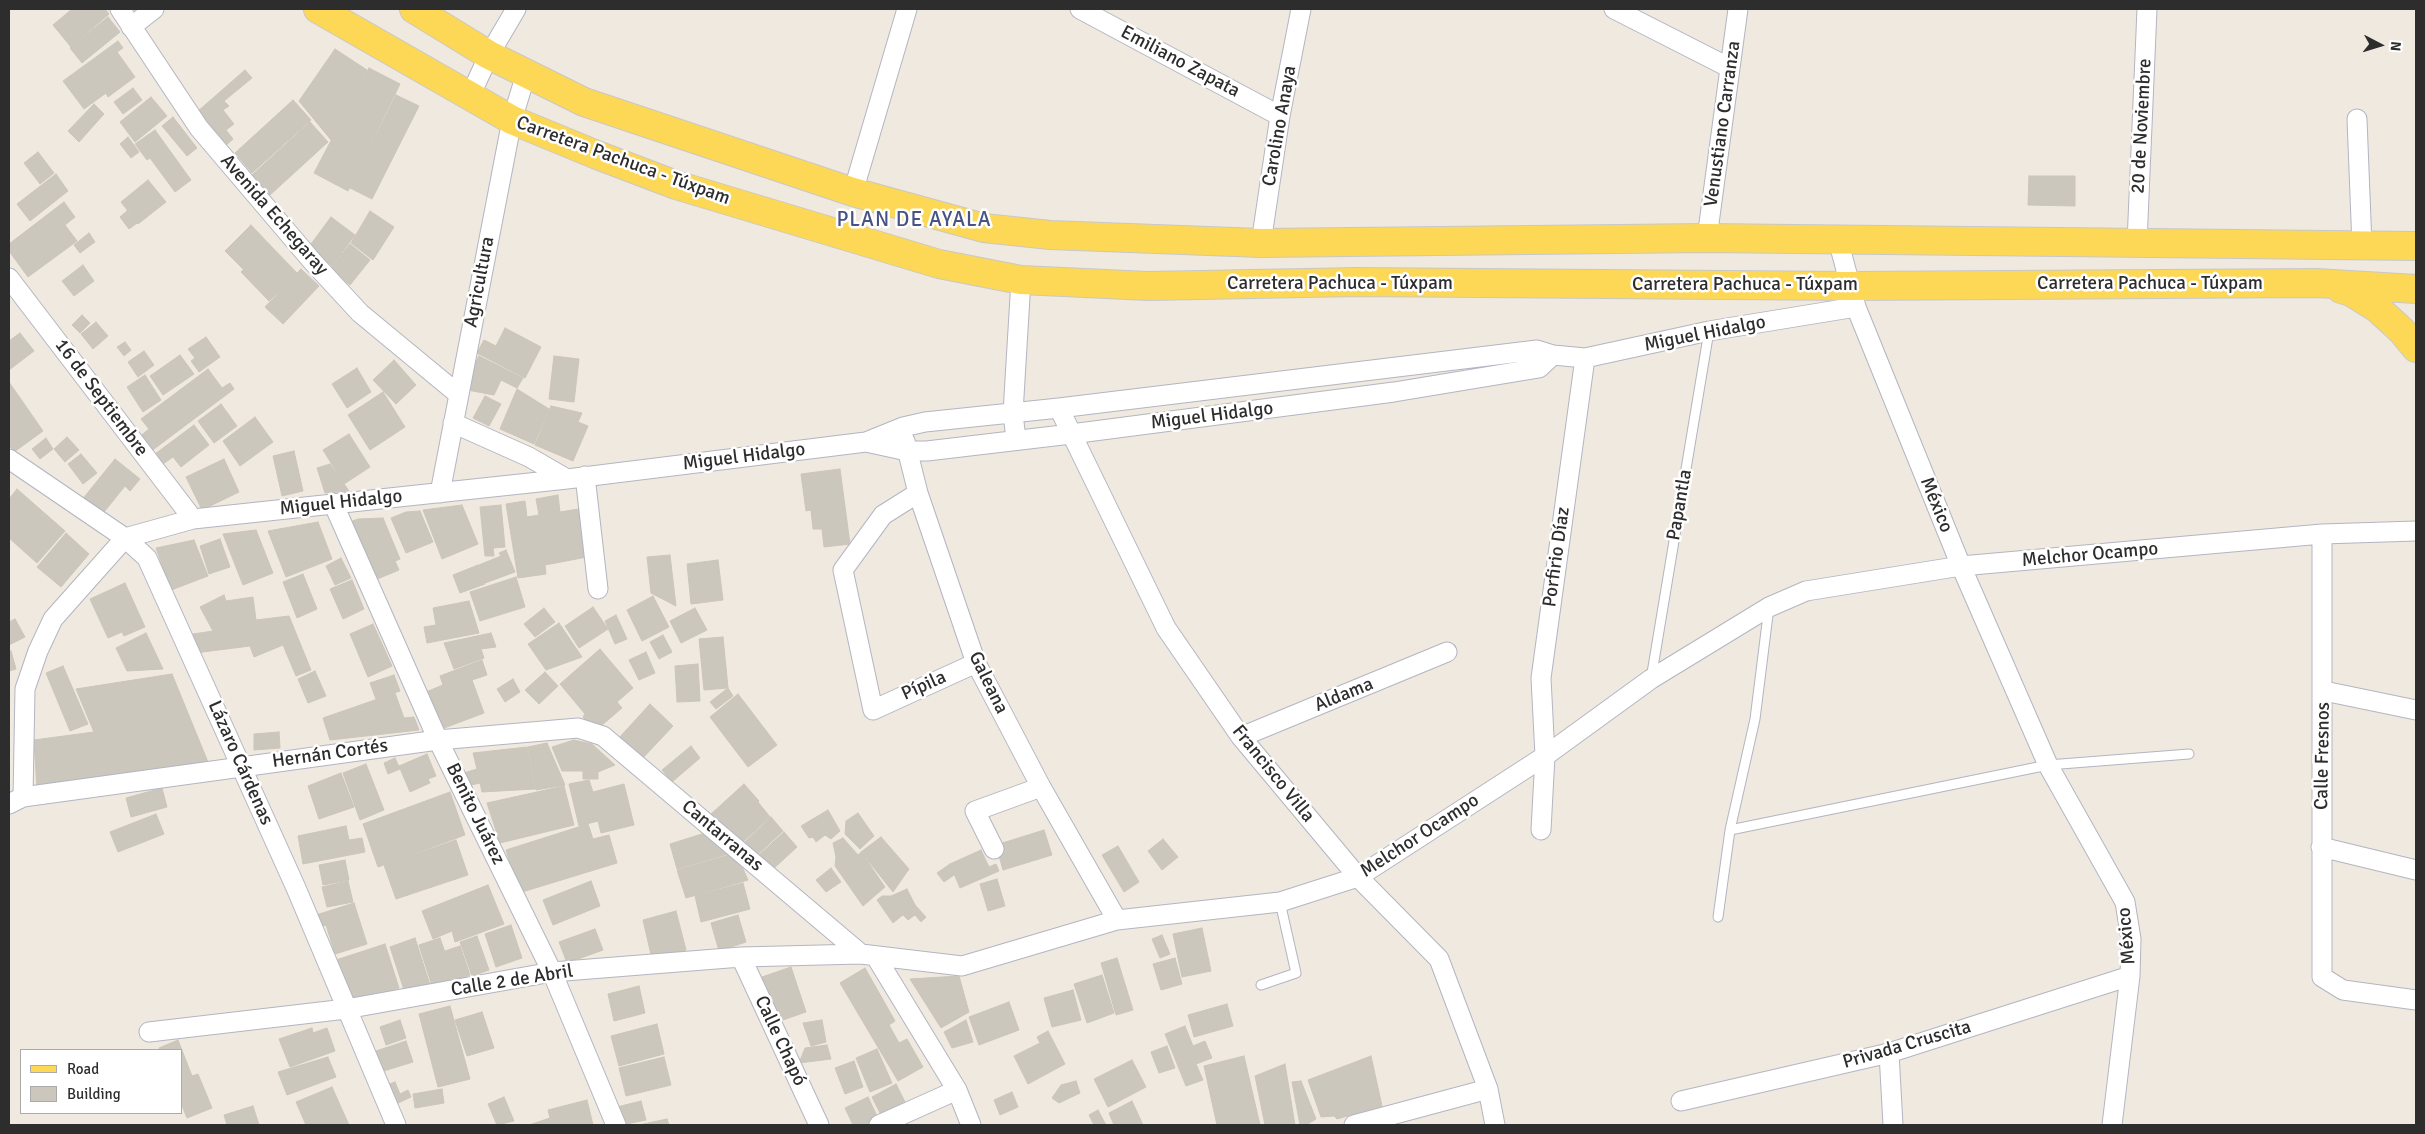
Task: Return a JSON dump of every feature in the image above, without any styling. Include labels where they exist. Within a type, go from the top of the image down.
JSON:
[{"type":"main road","name":"Carretera Pachuca - Túxpam","points":[[318,9],[512,120],[676,185],[939,264],[1021,280],[1148,286],[1366,282],[1853,296],[2316,283],[2416,289]]},
{"type":"main road","name":"Carretera Pachuca - Túxpam","points":[[414,9],[488,55],[584,102],[853,192],[984,228],[1050,235],[1261,243],[1707,238],[2416,246]]},
{"type":"main road","points":[[2316,283],[2351,292],[2377,308],[2416,348]]},
{"type":"street","name":"Avenida Echegaray","points":[[120,9],[199,128],[312,261],[360,313],[458,394]]},
{"type":"street","points":[[131,27],[154,9]]},
{"type":"street","points":[[470,96],[488,55],[516,9]]},
{"type":"street","points":[[853,192],[907,9]]},
{"type":"street","name":"Emiliano Zapata","points":[[1080,9],[1280,116]]},
{"type":"street","name":"Carolino Anaya","points":[[1261,243],[1280,116],[1301,9]]},
{"type":"street","points":[[1614,9],[1730,68]]},
{"type":"street","name":"Venustiano Carranza","points":[[1707,238],[1738,9]]},
{"type":"street","name":"20 de Noviembre","points":[[2137,243],[2147,9]]},
{"type":"street","name":"Agricultura","points":[[440,493],[512,120],[526,74]]},
{"type":"street","points":[[2356,119],[2362,246]]},
{"type":"street","name":"México","points":[[1838,240],[1853,296],[1961,566],[2048,765],[2126,902],[2131,939],[2130,976],[2112,1125]]},
{"type":"street","name":"16 de Septiembre","points":[[9,278],[193,519]]},
{"type":"street","points":[[1016,440],[1013,413],[1021,280]]},
{"type":"street","name":"Miguel Hidalgo","points":[[125,538],[193,519],[566,479],[866,442],[903,427],[925,422],[1059,408],[1536,350],[1585,358],[1710,331],[1853,296]]},
{"type":"street","name":"Miguel Hidalgo","points":[[866,442],[907,451],[1071,434],[1363,396],[1539,368],[1553,354]]},
{"type":"street","name":"Porfirio Díaz","points":[[1541,830],[1545,756],[1541,678],[1585,358]]},
{"type":"street","points":[[1361,372],[1363,396]]},
{"type":"street","name":"Francisco Villa","points":[[1059,408],[1166,628],[1241,737],[1358,877],[1439,959],[1488,1089],[1495,1125]]},
{"type":"street","points":[[453,423],[528,458],[566,479]]},
{"type":"street","name":"Galeana","points":[[903,427],[918,492],[976,663],[1041,787],[1117,920]]},
{"type":"street","name":"Lázaro Cárdenas","points":[[9,459],[125,538],[147,558],[242,766],[396,1125]]},
{"type":"street","points":[[585,476],[598,589]]},
{"type":"street","name":"Pípila","points":[[918,492],[883,515],[843,570],[873,710],[976,663]]},
{"type":"street","name":"Benito Juárez","points":[[333,503],[438,740],[552,972],[616,1125]]},
{"type":"street","name":"Melchor Ocampo","points":[[869,956],[962,966],[1117,920],[1280,902],[1358,877],[1545,756],[1651,680],[1769,606],[1806,591],[1961,566],[2322,534],[2416,531]]},
{"type":"street","name":"Calle Fresnos","points":[[2322,534],[2324,691],[2322,977],[2343,990],[2416,1000]]},
{"type":"street","points":[[16,801],[25,689],[38,651],[53,619],[125,538]]},
{"type":"street","name":"Aldama","points":[[1241,737],[1447,652]]},
{"type":"street","points":[[2324,691],[2416,710]]},
{"type":"street","name":"Hernán Cortés","points":[[16,801],[242,766],[438,740],[578,728]]},
{"type":"street","name":"Cantarranas","points":[[578,728],[603,736],[869,956],[957,1090],[971,1125]]},
{"type":"street","points":[[994,850],[975,811],[1041,787]]},
{"type":"street","points":[[2322,847],[2416,870]]},
{"type":"street","name":"Calle 2 de Abril","points":[[149,1032],[346,1010],[552,972],[741,957],[869,956]]},
{"type":"street","name":"Calle Chapó","points":[[741,957],[819,1125]]},
{"type":"street","name":"Privada Cruscita","points":[[1681,1101],[1889,1053],[2130,976]]},
{"type":"street","points":[[1889,1053],[1892,1125]]},
{"type":"street","points":[[1354,1125],[1488,1089]]},
{"type":"street","points":[[879,1125],[957,1090]]},
{"type":"lane","name":"Papantla","points":[[1651,680],[1710,331]]},
{"type":"lane","points":[[1718,917],[1730,830],[1755,719],[1769,606]]},
{"type":"lane","points":[[1730,830],[2048,765],[2189,754]]},
{"type":"lane","points":[[1262,985],[1296,973],[1280,902]]},
{"type":"building","points":[[72,9],[105,9],[109,14],[71,47],[53,25]]},
{"type":"building","points":[[108,17],[120,32],[82,63],[70,48]]},
{"type":"building","points":[[118,41],[123,48],[117,52],[135,77],[108,97],[106,93],[84,109],[63,81]]},
{"type":"building","points":[[335,49],[367,70],[331,140],[299,101]]},
{"type":"building","points":[[369,68],[400,84],[348,191],[314,173]]},
{"type":"building","points":[[245,70],[252,78],[224,101],[229,106],[223,110],[234,124],[226,130],[233,139],[224,147],[197,112]]},
{"type":"building","points":[[133,88],[142,100],[123,114],[114,102]]},
{"type":"building","points":[[396,95],[419,106],[372,199],[350,188]]},
{"type":"building","points":[[151,97],[167,116],[135,142],[120,122]]},
{"type":"building","points":[[293,100],[311,120],[252,173],[235,153]]},
{"type":"building","points":[[94,104],[104,114],[79,142],[68,131]]},
{"type":"building","points":[[173,117],[197,148],[187,156],[162,126]]},
{"type":"building","points":[[310,122],[328,142],[270,195],[252,175]]},
{"type":"building","points":[[155,130],[191,180],[175,192],[150,158],[147,160],[135,144]]},
{"type":"building","points":[[128,137],[139,152],[131,158],[120,144]]},
{"type":"building","points":[[38,152],[54,173],[40,184],[24,163]]},
{"type":"building","points":[[56,174],[68,191],[30,221],[17,204]]},
{"type":"building","points":[[2029,176],[2075,176],[2075,206],[2028,205]]},
{"type":"building","points":[[148,180],[166,202],[138,224],[121,202]]},
{"type":"building","points":[[64,202],[75,217],[65,225],[77,241],[28,277],[9,251],[9,244]]},
{"type":"building","points":[[127,211],[137,223],[129,229],[120,217]]},
{"type":"building","points":[[370,211],[394,227],[373,260],[351,243]]},
{"type":"building","points":[[331,217],[355,235],[332,266],[308,248]]},
{"type":"building","points":[[251,225],[269,244],[243,269],[225,251]]},
{"type":"building","points":[[89,233],[95,242],[80,253],[74,245]]},
{"type":"building","points":[[269,244],[297,273],[269,301],[241,272]]},
{"type":"building","points":[[350,244],[370,260],[350,285],[330,269]]},
{"type":"building","points":[[83,265],[94,281],[74,296],[62,281]]},
{"type":"building","points":[[301,269],[319,286],[283,324],[265,307]]},
{"type":"building","points":[[82,315],[90,323],[80,333],[72,325]]},
{"type":"building","points":[[96,322],[108,336],[93,349],[81,334]]},
{"type":"building","points":[[505,328],[541,347],[525,378],[477,353],[484,340],[496,346]]},
{"type":"building","points":[[20,333],[34,351],[9,370],[9,341]]},
{"type":"building","points":[[206,337],[220,357],[199,372],[191,361],[195,358],[188,349]]},
{"type":"building","points":[[125,342],[131,350],[124,356],[117,347]]},
{"type":"building","points":[[144,351],[154,365],[138,377],[128,362]]},
{"type":"building","points":[[180,355],[194,374],[163,395],[150,376]]},
{"type":"building","points":[[479,356],[523,378],[517,388],[501,380],[494,395],[462,389]]},
{"type":"building","points":[[554,356],[579,359],[574,402],[549,399]]},
{"type":"building","points":[[394,360],[416,385],[396,404],[373,380]]},
{"type":"building","points":[[357,368],[371,392],[347,408],[332,384]]},
{"type":"building","points":[[208,369],[222,388],[230,383],[234,389],[150,452],[139,437],[149,429],[141,419]]},
{"type":"building","points":[[145,375],[161,400],[143,412],[127,387]]},
{"type":"building","points":[[9,382],[43,431],[14,452],[9,445]]},
{"type":"building","points":[[517,389],[549,409],[534,444],[500,429]]},
{"type":"building","points":[[383,392],[405,427],[370,450],[348,415]]},
{"type":"building","points":[[485,396],[501,404],[489,426],[473,418]]},
{"type":"building","points":[[221,404],[237,426],[214,443],[198,421]]},
{"type":"building","points":[[551,406],[582,413],[578,422],[588,426],[573,461],[535,445]]},
{"type":"building","points":[[255,417],[273,442],[240,466],[223,441]]},
{"type":"building","points":[[194,425],[209,445],[181,467],[173,457],[163,464],[155,454]]},
{"type":"building","points":[[349,434],[370,467],[344,484],[323,450]]},
{"type":"building","points":[[67,437],[79,450],[65,462],[54,449]]},
{"type":"building","points":[[46,438],[53,449],[40,459],[32,449]]},
{"type":"building","points":[[294,451],[303,491],[282,496],[273,456]]},
{"type":"building","points":[[81,454],[97,473],[83,484],[68,464]]},
{"type":"building","points":[[115,459],[140,479],[130,491],[125,486],[100,517],[81,501]]},
{"type":"building","points":[[224,459],[239,492],[202,510],[186,477]]},
{"type":"building","points":[[330,464],[349,491],[325,493],[317,468]]},
{"type":"building","points":[[840,469],[850,544],[824,547],[822,529],[813,529],[811,510],[806,511],[801,474]]},
{"type":"building","points":[[17,489],[65,531],[37,563],[9,538],[9,499]]},
{"type":"building","points":[[558,495],[560,512],[579,509],[587,557],[545,565],[546,574],[518,578],[506,504],[525,501],[527,517],[539,515],[536,499]]},
{"type":"building","points":[[462,505],[478,544],[442,559],[423,510]]},
{"type":"building","points":[[501,505],[505,547],[493,548],[494,556],[485,556],[480,507]]},
{"type":"building","points":[[420,511],[433,542],[406,553],[391,518],[406,512]]},
{"type":"building","points":[[383,518],[400,559],[395,561],[399,570],[375,580],[350,522],[358,519]]},
{"type":"building","points":[[318,522],[332,559],[286,577],[268,531]]},
{"type":"building","points":[[256,530],[273,573],[243,585],[223,534]]},
{"type":"building","points":[[66,533],[89,554],[61,587],[37,567]]},
{"type":"building","points":[[220,539],[230,567],[209,574],[200,546]]},
{"type":"building","points":[[194,540],[208,576],[166,592],[160,576],[165,574],[156,548]]},
{"type":"building","points":[[506,550],[515,572],[485,583],[479,565],[501,556],[499,553]]},
{"type":"building","points":[[670,555],[676,606],[651,593],[647,557]]},
{"type":"building","points":[[341,558],[351,578],[335,585],[326,566]]},
{"type":"building","points":[[718,560],[723,600],[691,604],[687,564]]},
{"type":"building","points":[[478,565],[485,584],[460,593],[453,575]]},
{"type":"building","points":[[303,574],[317,609],[297,618],[283,582]]},
{"type":"building","points":[[516,577],[525,607],[480,621],[470,592]]},
{"type":"building","points":[[352,580],[364,609],[343,619],[330,589]]},
{"type":"building","points":[[125,583],[145,627],[124,636],[122,632],[108,638],[90,599]]},
{"type":"building","points":[[224,595],[226,601],[253,597],[256,620],[289,616],[311,670],[296,676],[283,645],[254,657],[250,646],[195,653],[193,634],[213,631],[200,607]]},
{"type":"building","points":[[653,596],[669,627],[642,641],[627,610]]},
{"type":"building","points":[[469,601],[479,633],[427,643],[424,627],[436,625],[433,608]]},
{"type":"building","points":[[593,607],[608,629],[579,648],[565,626]]},
{"type":"building","points":[[544,608],[555,622],[535,637],[524,624]]},
{"type":"building","points":[[695,608],[707,630],[681,643],[670,621]]},
{"type":"building","points":[[616,615],[627,639],[615,644],[605,621]]},
{"type":"building","points":[[15,619],[25,637],[9,645],[9,622]]},
{"type":"building","points":[[559,623],[582,657],[546,670],[528,644]]},
{"type":"building","points":[[373,624],[392,666],[368,677],[350,634]]},
{"type":"building","points":[[146,633],[163,669],[127,671],[116,648]]},
{"type":"building","points":[[491,633],[496,647],[481,649],[484,658],[454,669],[444,643]]},
{"type":"building","points":[[663,635],[672,652],[659,659],[650,642]]},
{"type":"building","points":[[723,637],[728,688],[704,690],[699,639]]},
{"type":"building","points":[[600,649],[633,688],[617,702],[622,708],[595,731],[583,717],[585,714],[560,684]]},
{"type":"building","points":[[11,651],[16,669],[9,671],[9,652]]},
{"type":"building","points":[[646,652],[655,673],[639,680],[629,660]]},
{"type":"building","points":[[482,660],[487,675],[472,680],[484,713],[439,730],[426,692],[443,685],[440,676]]},
{"type":"building","points":[[698,664],[700,701],[677,702],[675,666]]},
{"type":"building","points":[[63,666],[88,724],[70,731],[46,673]]},
{"type":"building","points":[[315,671],[326,696],[308,703],[298,679]]},
{"type":"building","points":[[545,672],[558,686],[539,704],[525,690]]},
{"type":"building","points":[[172,674],[210,767],[37,790],[34,740],[94,732],[76,689]]},
{"type":"building","points":[[394,675],[400,691],[376,699],[370,683]]},
{"type":"building","points":[[513,679],[520,692],[505,702],[497,689]]},
{"type":"building","points":[[728,688],[733,696],[716,709],[710,702]]},
{"type":"building","points":[[395,693],[404,718],[414,717],[419,730],[330,740],[323,718]]},
{"type":"building","points":[[738,694],[777,745],[748,767],[710,717]]},
{"type":"building","points":[[650,704],[673,726],[641,760],[618,739]]},
{"type":"building","points":[[279,732],[280,748],[254,750],[254,734]]},
{"type":"building","points":[[574,740],[592,744],[615,765],[598,772],[598,779],[583,779],[583,771],[562,771],[552,747]]},
{"type":"building","points":[[547,743],[565,785],[536,790],[528,747]]},
{"type":"building","points":[[691,746],[700,758],[672,782],[662,770]]},
{"type":"building","points":[[527,747],[535,789],[482,792],[480,783],[467,786],[464,773],[477,769],[473,753]]},
{"type":"building","points":[[427,754],[436,776],[428,779],[430,783],[410,792],[399,766]]},
{"type":"building","points":[[395,758],[400,769],[388,774],[384,763]]},
{"type":"building","points":[[366,764],[384,810],[360,820],[343,773]]},
{"type":"building","points":[[341,773],[354,807],[319,819],[308,786]]},
{"type":"building","points":[[589,780],[593,792],[624,784],[634,825],[601,833],[598,821],[579,826],[569,784]]},
{"type":"building","points":[[744,784],[759,801],[726,830],[711,814]]},
{"type":"building","points":[[564,786],[574,825],[500,843],[487,803]]},
{"type":"building","points":[[162,788],[167,807],[131,817],[126,798]]},
{"type":"building","points":[[450,792],[465,835],[378,867],[363,824]]},
{"type":"building","points":[[758,802],[770,817],[742,843],[729,828]]},
{"type":"building","points":[[828,810],[840,831],[831,839],[825,835],[816,842],[813,837],[809,838],[801,826]]},
{"type":"building","points":[[858,813],[874,836],[860,849],[845,834],[846,821]]},
{"type":"building","points":[[156,814],[164,834],[118,852],[110,832]]},
{"type":"building","points":[[771,817],[783,831],[755,857],[743,844]]},
{"type":"building","points":[[588,824],[593,839],[609,835],[617,863],[519,893],[506,850]]},
{"type":"building","points":[[346,826],[349,840],[362,838],[365,852],[303,864],[298,836]]},
{"type":"building","points":[[1044,830],[1052,855],[1003,870],[996,845]]},
{"type":"building","points":[[784,832],[797,847],[772,870],[759,855]]},
{"type":"building","points":[[705,833],[728,854],[677,869],[670,844]]},
{"type":"building","points":[[881,837],[909,869],[893,892],[861,852]]},
{"type":"building","points":[[843,838],[858,855],[861,852],[885,887],[863,906],[835,866],[836,857],[833,843]]},
{"type":"building","points":[[1163,839],[1178,857],[1162,870],[1148,851]]},
{"type":"building","points":[[456,840],[468,875],[396,899],[384,865]]},
{"type":"building","points":[[1118,846],[1139,882],[1124,892],[1102,855]]},
{"type":"building","points":[[981,850],[989,867],[996,864],[999,871],[960,888],[950,864]]},
{"type":"building","points":[[736,853],[748,880],[686,898],[677,870]]},
{"type":"building","points":[[345,860],[349,880],[323,885],[319,865]]},
{"type":"building","points":[[950,864],[954,875],[944,882],[937,873]]},
{"type":"building","points":[[831,868],[841,882],[826,892],[816,880]]},
{"type":"building","points":[[997,879],[1005,906],[988,911],[980,884]]},
{"type":"building","points":[[348,881],[353,902],[327,907],[322,887]]},
{"type":"building","points":[[591,881],[600,906],[553,925],[543,900]]},
{"type":"building","points":[[743,883],[750,909],[701,922],[695,896]]},
{"type":"building","points":[[488,885],[504,924],[455,942],[452,931],[433,939],[422,911]]},
{"type":"building","points":[[907,889],[915,905],[893,923],[877,900],[882,896],[891,896]]},
{"type":"building","points":[[354,903],[367,944],[335,954],[326,925],[320,927],[316,915]]},
{"type":"building","points":[[915,905],[926,917],[921,922],[915,915],[908,920],[903,915]]},
{"type":"building","points":[[676,911],[686,950],[652,959],[643,920]]},
{"type":"building","points":[[738,915],[746,942],[719,951],[711,923]]},
{"type":"building","points":[[511,925],[522,958],[496,967],[485,934]]},
{"type":"building","points":[[1202,928],[1211,971],[1182,977],[1173,934]]},
{"type":"building","points":[[595,929],[603,950],[567,963],[559,942]]},
{"type":"building","points":[[1162,935],[1170,954],[1160,958],[1152,939]]},
{"type":"building","points":[[477,936],[489,970],[472,976],[460,942]]},
{"type":"building","points":[[415,938],[430,985],[405,993],[390,947]]},
{"type":"building","points":[[440,938],[454,978],[432,986],[419,945]]},
{"type":"building","points":[[385,944],[399,988],[347,1005],[333,961]]},
{"type":"building","points":[[460,946],[470,975],[455,980],[445,951]]},
{"type":"building","points":[[1117,958],[1133,1010],[1116,1015],[1101,963]]},
{"type":"building","points":[[1175,958],[1182,984],[1161,990],[1153,964]]},
{"type":"building","points":[[791,967],[806,1012],[777,1022],[762,977]]},
{"type":"building","points":[[865,968],[895,1021],[889,1025],[899,1043],[907,1039],[923,1067],[898,1081],[840,983]]},
{"type":"building","points":[[1102,975],[1114,1013],[1087,1023],[1074,984]]},
{"type":"building","points":[[959,976],[969,1012],[941,1028],[910,979]]},
{"type":"building","points":[[639,986],[645,1013],[614,1021],[608,994]]},
{"type":"building","points":[[1073,990],[1081,1020],[1052,1027],[1044,998]]},
{"type":"building","points":[[1009,1002],[1019,1030],[979,1045],[969,1017]]},
{"type":"building","points":[[1227,1004],[1233,1026],[1194,1037],[1188,1015]]},
{"type":"building","points":[[450,1006],[470,1079],[438,1087],[419,1014]]},
{"type":"building","points":[[482,1012],[494,1048],[467,1056],[455,1020]]},
{"type":"building","points":[[400,1020],[406,1038],[386,1045],[380,1027]]},
{"type":"building","points":[[822,1020],[826,1042],[811,1046],[803,1023]]},
{"type":"building","points":[[966,1020],[973,1042],[952,1048],[944,1032]]},
{"type":"building","points":[[657,1024],[664,1054],[619,1066],[611,1036]]},
{"type":"building","points":[[1185,1026],[1193,1046],[1205,1041],[1212,1058],[1196,1064],[1203,1080],[1186,1086],[1165,1034]]},
{"type":"building","points":[[312,1028],[313,1033],[327,1028],[335,1051],[290,1067],[279,1039]]},
{"type":"building","points":[[1048,1031],[1065,1064],[1028,1084],[1014,1056],[1040,1043],[1037,1037]]},
{"type":"building","points":[[178,1040],[182,1049],[160,1049]]},
{"type":"building","points":[[406,1041],[413,1062],[377,1073],[370,1053]]},
{"type":"building","points":[[827,1045],[831,1059],[799,1063],[805,1048]]},
{"type":"building","points":[[1167,1046],[1175,1068],[1159,1073],[1151,1052]]},
{"type":"building","points":[[877,1049],[892,1083],[870,1092],[856,1058]]},
{"type":"building","points":[[182,1050],[192,1076],[198,1074],[212,1108],[187,1118],[182,1106]]},
{"type":"building","points":[[1244,1056],[1260,1125],[1217,1125],[1204,1066]]},
{"type":"building","points":[[1371,1056],[1382,1106],[1337,1119],[1334,1116],[1321,1117],[1308,1080]]},
{"type":"building","points":[[328,1057],[336,1077],[287,1095],[278,1072]]},
{"type":"building","points":[[664,1057],[671,1085],[626,1096],[619,1068]]},
{"type":"building","points":[[1132,1060],[1146,1087],[1108,1107],[1094,1079]]},
{"type":"building","points":[[854,1061],[863,1087],[845,1094],[835,1068]]},
{"type":"building","points":[[1285,1064],[1295,1125],[1265,1125],[1255,1076]]},
{"type":"building","points":[[1076,1081],[1080,1093],[1059,1103],[1052,1098],[1061,1085]]},
{"type":"building","points":[[1301,1081],[1316,1119],[1306,1125],[1300,1125],[1292,1082]]},
{"type":"building","points":[[395,1082],[400,1094],[408,1090],[411,1097],[392,1106],[384,1086]]},
{"type":"building","points":[[896,1084],[908,1108],[883,1119],[872,1097]]},
{"type":"building","points":[[332,1087],[349,1125],[306,1125],[296,1102]]},
{"type":"building","points":[[442,1089],[444,1103],[415,1108],[413,1094]]},
{"type":"building","points":[[1012,1092],[1018,1107],[1000,1115],[994,1100]]},
{"type":"building","points":[[504,1097],[514,1121],[497,1125],[488,1104]]},
{"type":"building","points":[[868,1097],[879,1120],[869,1125],[853,1125],[845,1108]]},
{"type":"building","points":[[587,1100],[593,1125],[529,1125],[550,1118],[548,1110]]},
{"type":"building","points":[[641,1101],[646,1120],[622,1125],[617,1107]]},
{"type":"building","points":[[1132,1101],[1143,1125],[1114,1125],[1109,1113]]},
{"type":"building","points":[[253,1106],[259,1125],[227,1125],[224,1115]]},
{"type":"building","points":[[1098,1110],[1106,1125],[1094,1125],[1089,1115]]},
{"type":"building","points":[[667,1119],[669,1125],[639,1125]]},
{"type":"district","name":"PLAN DE AYALA","points":[[914,220]]}]
